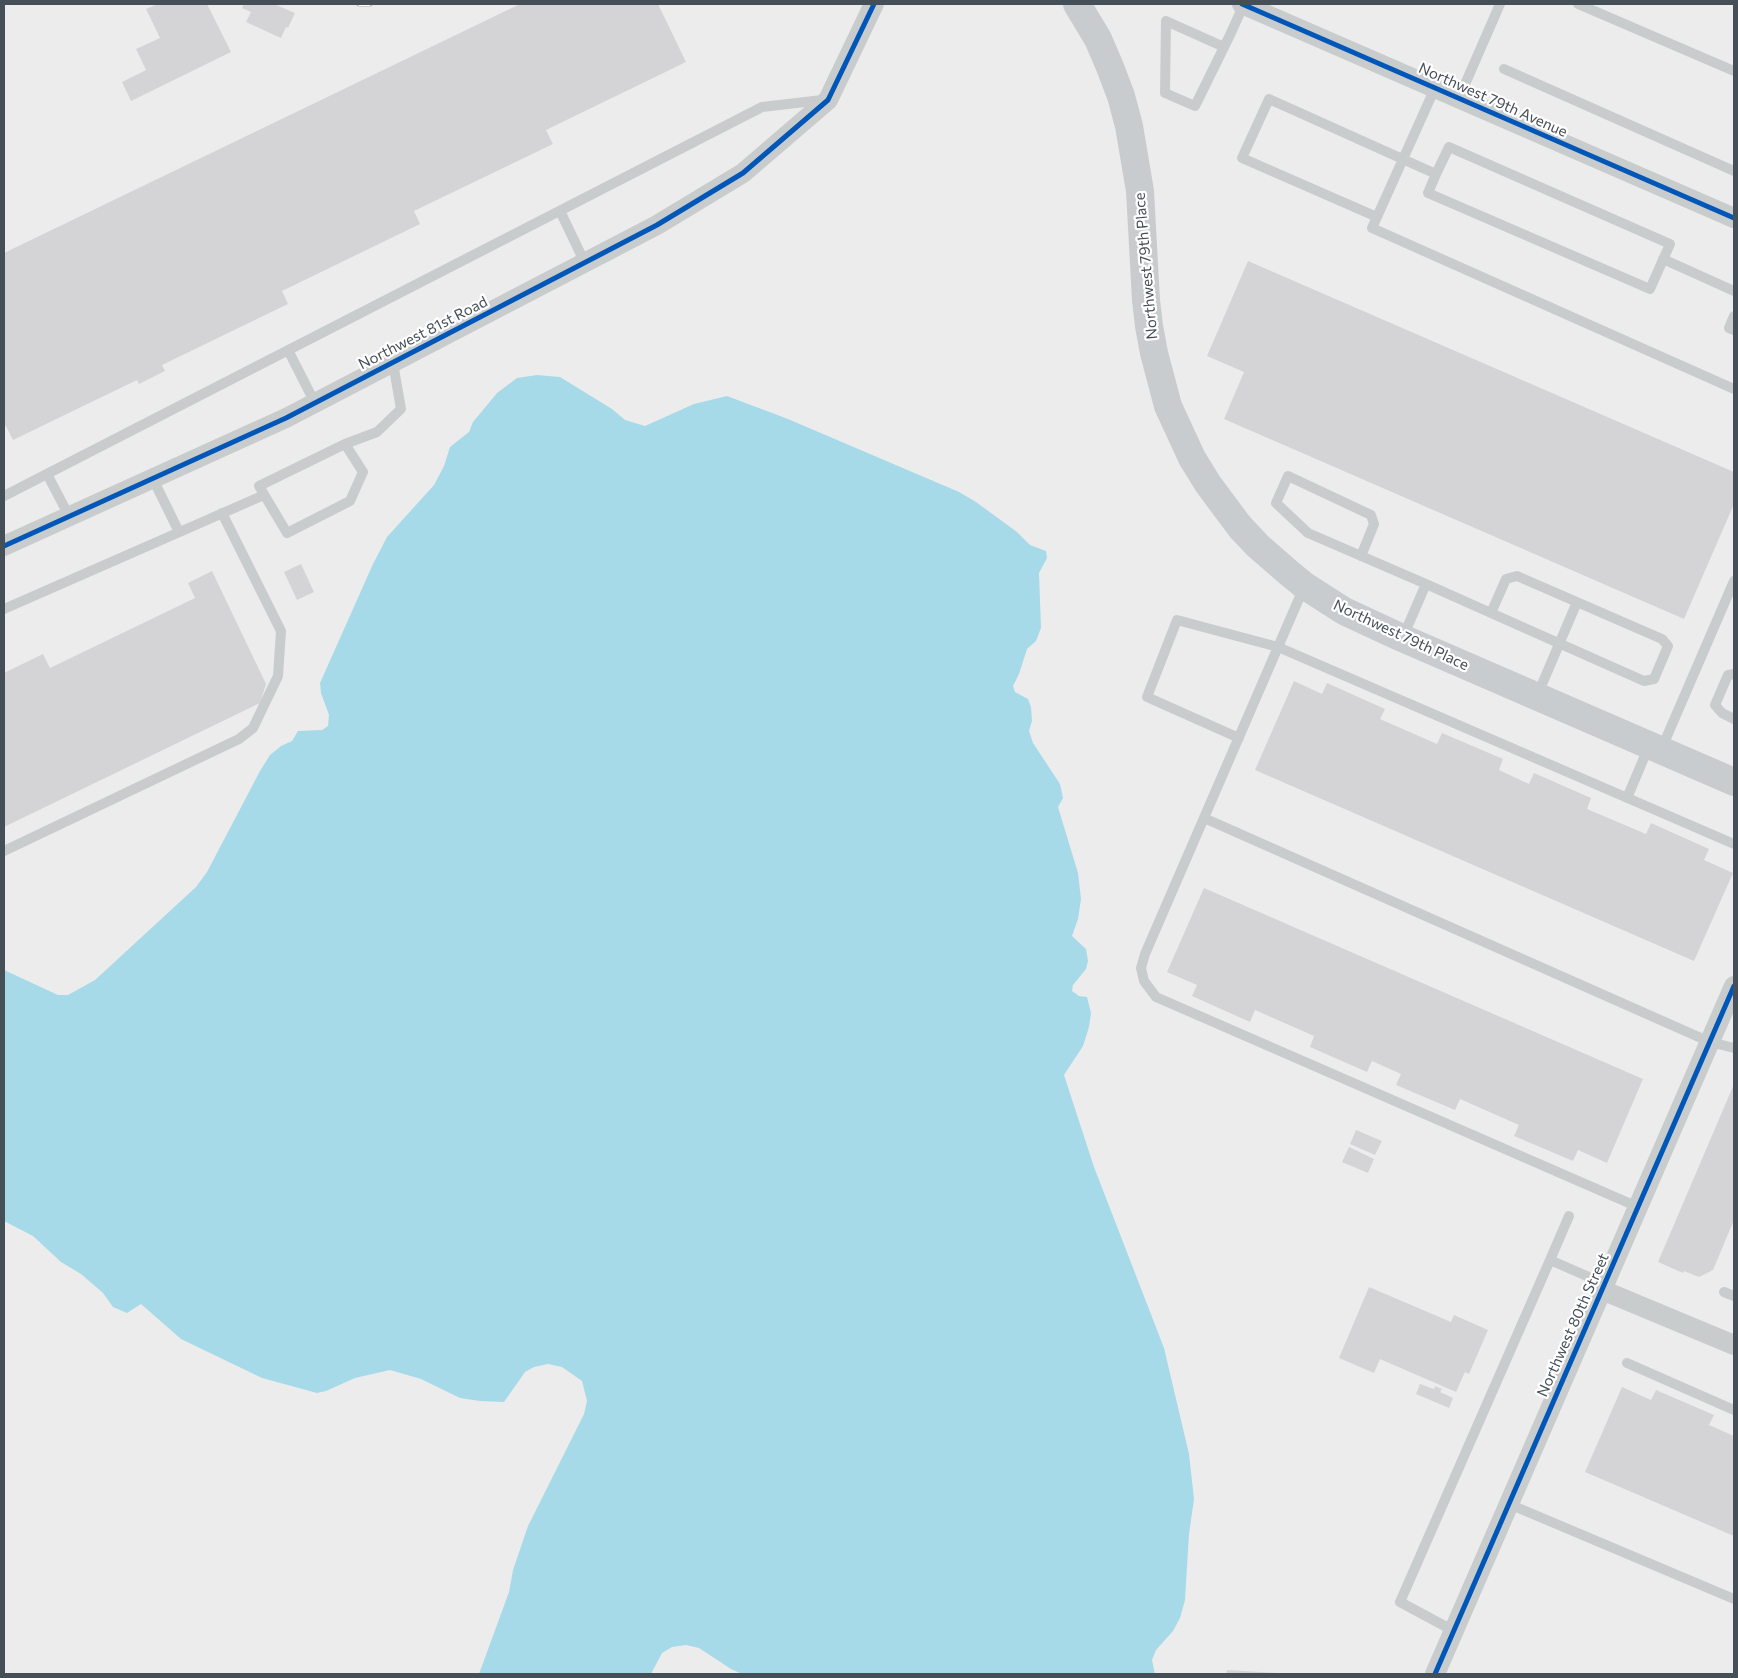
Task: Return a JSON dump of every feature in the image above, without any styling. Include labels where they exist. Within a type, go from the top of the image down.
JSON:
[{"type":"main road","name":"Northwest 79th Place","points":[[1086,6],[1121,96],[1131,134],[1140,191],[1149,326],[1168,406],[1192,458],[1223,506],[1258,546],[1305,586],[1344,610],[1402,638],[1734,782]]},
{"type":"street","points":[[828,100],[874,4]]},
{"type":"street","name":"Northwest 79th Avenue","points":[[1243,4],[1734,218]]},
{"type":"street","name":"Northwest 81st Road","points":[[4,546],[286,418],[657,226],[742,173],[828,100]]},
{"type":"street","name":"Northwest 80th Street","points":[[1435,1674],[1734,986]]},
{"type":"street","points":[[1604,1287],[1734,1345]]},
{"type":"lane","points":[[1224,47],[1166,21],[1165,93],[1195,106],[1224,47],[1243,4]]},
{"type":"lane","points":[[1459,98],[1500,4]]},
{"type":"lane","points":[[1578,4],[1734,71]]},
{"type":"lane","points":[[1504,69],[1734,171]]},
{"type":"lane","points":[[1435,88],[1372,228],[1734,389]]},
{"type":"lane","points":[[1377,217],[1242,158],[1269,99],[1436,174]]},
{"type":"lane","points":[[4,496],[762,107],[828,100]]},
{"type":"lane","points":[[1448,147],[1670,244],[1650,289],[1428,193],[1436,174],[1448,147]]},
{"type":"lane","points":[[560,211],[585,263]]},
{"type":"lane","points":[[1663,259],[1734,291]]},
{"type":"lane","points":[[1734,316],[1730,328],[1734,330]]},
{"type":"lane","points":[[288,350],[315,403]]},
{"type":"lane","points":[[345,444],[362,472],[350,501],[287,533],[259,486],[345,444],[377,432],[402,409],[393,363]]},
{"type":"lane","points":[[47,474],[69,516]]},
{"type":"lane","points":[[1360,556],[1374,524],[1371,515],[1288,476],[1276,503],[1308,533],[1360,556],[1426,584],[1490,613],[1559,644],[1644,681],[1654,679],[1668,646],[1662,639],[1517,576],[1506,579],[1490,613]]},
{"type":"lane","points":[[153,479],[179,532]]},
{"type":"lane","points":[[4,609],[264,494]]},
{"type":"lane","points":[[4,851],[239,739],[253,728],[278,676],[281,631],[222,513]]},
{"type":"lane","points":[[1627,798],[1655,748],[1734,581]]},
{"type":"lane","points":[[1402,638],[1426,584]]},
{"type":"lane","points":[[1305,586],[1145,954],[1141,968],[1144,981],[1156,997],[1638,1207]]},
{"type":"lane","points":[[1536,696],[1577,602]]},
{"type":"lane","points":[[1239,738],[1147,697],[1177,620],[1278,648],[1734,844]]},
{"type":"lane","points":[[1734,674],[1728,675],[1715,705],[1722,713],[1734,719]]},
{"type":"lane","points":[[1204,818],[1710,1042],[1734,1048]]},
{"type":"lane","points":[[1454,1631],[1400,1602],[1569,1216]]},
{"type":"lane","points":[[1550,1260],[1604,1287]]},
{"type":"lane","points":[[1724,1292],[1734,1296]]},
{"type":"lane","points":[[1627,1363],[1734,1410]]},
{"type":"lane","points":[[1509,1504],[1734,1599]]},
{"type":"water","points":[[537,375],[560,377],[612,409],[625,420],[645,426],[694,404],[727,396],[788,419],[959,492],[1017,532],[1030,545],[1046,551],[1047,558],[1039,573],[1041,628],[1036,641],[1027,649],[1013,686],[1015,692],[1028,699],[1031,707],[1032,721],[1029,731],[1033,743],[1060,784],[1063,798],[1058,807],[1078,873],[1081,899],[1078,919],[1072,936],[1086,949],[1088,961],[1086,969],[1073,985],[1072,991],[1079,996],[1087,997],[1091,1013],[1083,1046],[1064,1075],[1094,1167],[1164,1348],[1189,1454],[1194,1499],[1189,1534],[1185,1600],[1180,1618],[1173,1631],[1156,1650],[1152,1660],[1155,1674],[742,1674],[699,1648],[686,1645],[672,1647],[662,1653],[651,1674],[479,1674],[509,1592],[513,1570],[528,1526],[584,1414],[587,1401],[582,1381],[562,1367],[548,1364],[534,1367],[525,1372],[504,1402],[460,1398],[421,1379],[390,1370],[355,1378],[317,1393],[262,1378],[181,1339],[141,1304],[127,1313],[113,1307],[103,1293],[81,1274],[61,1262],[33,1236],[4,1221],[4,970],[58,995],[68,995],[95,980],[196,887],[207,872],[270,755],[281,746],[292,741],[298,731],[322,730],[328,726],[329,715],[321,693],[320,683],[387,537],[434,485],[444,466],[450,447],[469,432],[473,422],[497,393],[517,378]]},
{"type":"building","points":[[158,4],[207,4],[231,52],[131,101],[122,82],[146,70],[136,49],[160,38],[146,9]]},
{"type":"building","points":[[244,4],[274,4],[295,13],[281,38],[246,22],[251,12],[242,8]]},
{"type":"building","points":[[520,4],[658,4],[686,62],[546,130],[553,144],[414,211],[420,224],[282,291],[288,304],[162,365],[165,371],[139,384],[137,380],[13,440],[6,426],[4,427],[4,253]]},
{"type":"building","points":[[1248,261],[1734,472],[1734,504],[1684,619],[1224,419],[1244,372],[1207,356]]},
{"type":"building","points":[[301,564],[314,592],[297,600],[284,572]]},
{"type":"building","points":[[212,571],[266,684],[260,703],[4,827],[4,673],[43,654],[50,668],[195,598],[188,583]]},
{"type":"building","points":[[1294,681],[1322,694],[1327,683],[1385,709],[1380,719],[1437,744],[1442,733],[1503,759],[1499,770],[1529,784],[1534,773],[1591,798],[1587,809],[1646,834],[1651,823],[1709,849],[1704,860],[1733,873],[1694,961],[1255,770]]},
{"type":"building","points":[[1204,888],[1643,1079],[1607,1163],[1578,1150],[1573,1161],[1514,1136],[1519,1125],[1460,1099],[1455,1110],[1396,1085],[1401,1074],[1372,1061],[1367,1072],[1310,1047],[1314,1036],[1255,1010],[1250,1022],[1192,996],[1197,985],[1167,972]]},
{"type":"building","points":[[1734,1084],[1734,1220],[1713,1270],[1699,1277],[1684,1271],[1683,1273],[1658,1262]]},
{"type":"building","points":[[1356,1130],[1382,1141],[1375,1155],[1350,1144]]},
{"type":"building","points":[[1349,1147],[1374,1159],[1368,1173],[1342,1162]]},
{"type":"building","points":[[1369,1287],[1451,1322],[1454,1315],[1488,1330],[1469,1374],[1465,1372],[1456,1392],[1380,1359],[1374,1373],[1339,1358]]},
{"type":"building","points":[[1420,1384],[1434,1389],[1435,1386],[1442,1389],[1440,1392],[1453,1398],[1449,1408],[1416,1394]]},
{"type":"building","points":[[1622,1387],[1651,1400],[1656,1390],[1714,1415],[1709,1425],[1734,1436],[1734,1536],[1585,1472]]},
{"type":"building","points":[[1227,1670],[1277,1673],[1277,1674],[1226,1674]]},
{"type":"railway","points":[[359,4],[370,4]]},
{"type":"cycle path","points":[[4,546],[286,418],[657,225],[743,173],[828,100],[874,4]]},
{"type":"cycle path","points":[[1242,4],[1734,218]]},
{"type":"cycle path","points":[[1435,1674],[1734,986]]}]
